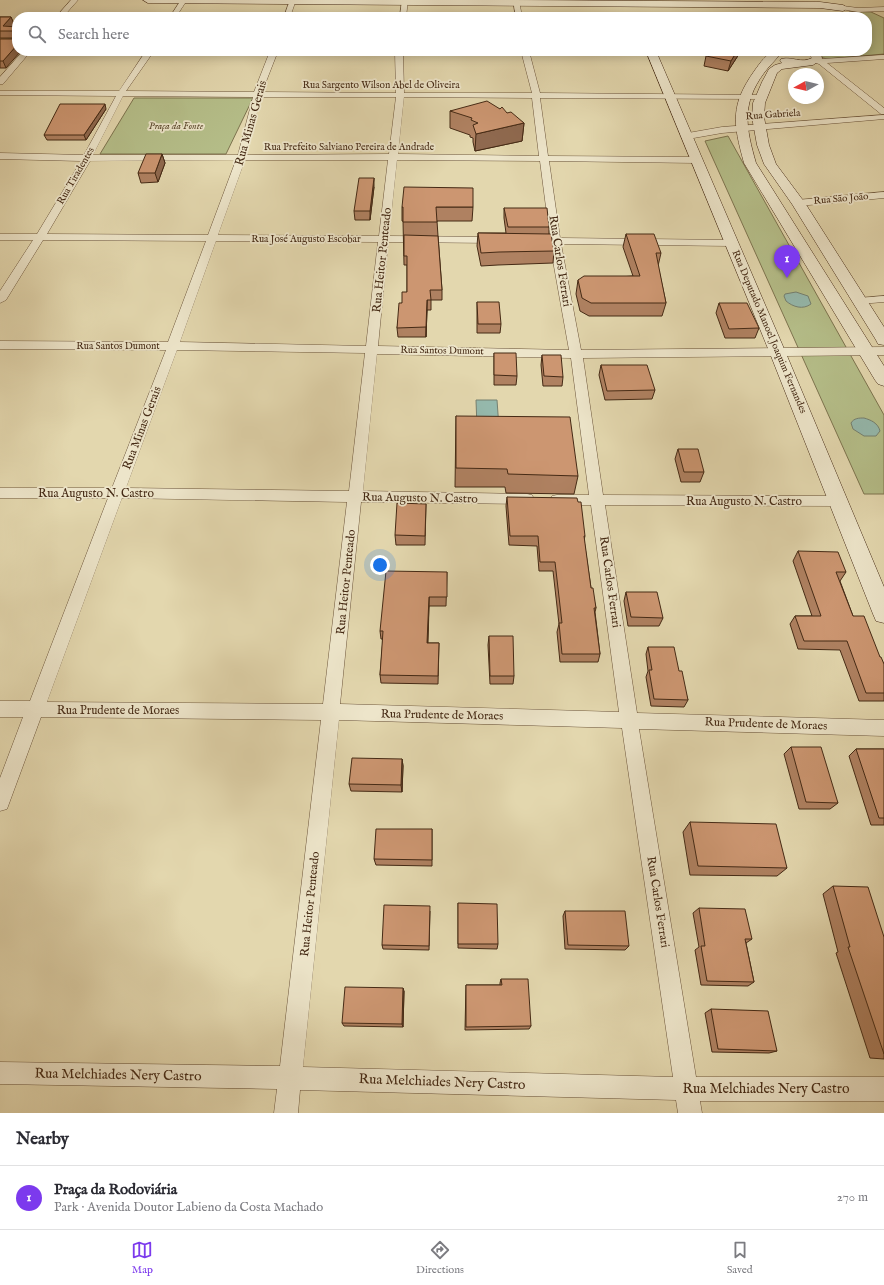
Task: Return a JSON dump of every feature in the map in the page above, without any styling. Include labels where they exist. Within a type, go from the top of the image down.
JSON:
[{"type":"main road","points":[[148,0],[516,2],[631,5],[840,5],[856,1]]},
{"type":"main road","name":"Rua Deputado Manoel Joaquim Fernandes","points":[[653,56],[777,351],[884,614]]},
{"type":"main road","points":[[773,56],[764,64],[756,76],[746,96],[741,114],[741,128],[750,163],[884,380]]},
{"type":"main road","points":[[778,56],[781,59],[799,63]]},
{"type":"main road","points":[[814,56],[799,63],[779,66],[773,71],[767,82],[762,97],[758,117],[763,145],[770,164],[798,203],[884,340]]},
{"type":"street","points":[[64,12],[75,0]]},
{"type":"street","points":[[178,12],[189,0]]},
{"type":"street","points":[[288,12],[293,1]]},
{"type":"street","points":[[404,12],[405,1]]},
{"type":"street","points":[[856,1],[872,6],[884,7]]},
{"type":"street","points":[[516,2],[518,12]]},
{"type":"street","points":[[840,5],[874,9],[884,7]]},
{"type":"street","points":[[874,9],[884,16]]},
{"type":"street","points":[[0,82],[23,56]]},
{"type":"street","name":"Rua Tiradentes","points":[[0,300],[87,158],[120,95],[147,56]]},
{"type":"street","name":"Rua Minas Gerais","points":[[0,802],[213,239],[241,159],[257,95],[272,56]]},
{"type":"street","name":"Rua Heitor Penteado","points":[[286,1113],[394,157],[400,94],[399,56]]},
{"type":"street","name":"Rua Carlos Ferrari","points":[[526,56],[536,95],[556,241],[576,354],[629,719],[690,1113]]},
{"type":"street","points":[[814,56],[884,57]]},
{"type":"street","points":[[814,56],[884,112]]},
{"type":"street","name":"Rua Sargento Wilson Abel de Oliveira","points":[[0,93],[120,95],[400,94],[762,97]]},
{"type":"street","name":"Rua Gabriela","points":[[688,136],[703,132],[741,128],[884,117]]},
{"type":"street","name":"Rua Prefeito Salviano Pereira de Andrade","points":[[0,156],[241,159],[394,157],[697,160]]},
{"type":"street","name":"Rua São João","points":[[798,203],[884,195]]},
{"type":"street","name":"Rua José Augusto Escobar","points":[[0,237],[509,240]]},
{"type":"street","points":[[540,240],[732,243]]},
{"type":"street","points":[[859,301],[884,299]]},
{"type":"street","name":"Rua Santos Dumont","points":[[0,345],[173,346],[576,354],[777,351],[884,352]]},
{"type":"street","name":"Rua Augusto N. Castro","points":[[0,492],[598,500],[839,501]]},
{"type":"street","name":"Rua Prudente de Moraes","points":[[0,709],[331,712],[629,719],[884,728]]},
{"type":"street","name":"Rua Melchiades Nery Castro","points":[[0,1073],[290,1078],[687,1089],[884,1089]]},
{"type":"green space","points":[[858,11],[871,12],[849,12]]},
{"type":"green space","points":[[872,12],[884,18],[884,54],[872,55]]},
{"type":"green space","points":[[820,56],[862,56],[828,59]]},
{"type":"green space","name":"Praça da Fonte","points":[[134,98],[253,98],[226,154],[100,154]]},
{"type":"green space","points":[[728,136],[884,415],[884,494],[864,494],[705,141]]},
{"type":"water","points":[[796,292],[808,296],[811,304],[805,307],[798,307],[786,301],[784,296],[785,294]]},
{"type":"water","points":[[476,400],[497,400],[499,428],[477,428]]},
{"type":"water","points":[[864,418],[872,421],[878,426],[880,431],[876,436],[864,436],[853,429],[851,423],[852,421]]},
{"type":"building","points":[[0,17],[11,17],[3,26],[12,27],[12,31],[0,31]]},
{"type":"building","points":[[0,39],[12,39],[12,51],[3,61],[0,61]]},
{"type":"building","points":[[706,56],[734,56],[731,61]]},
{"type":"building","points":[[487,101],[500,109],[502,107],[507,113],[511,112],[524,123],[476,134],[473,125],[478,123],[471,120],[472,118],[450,111]]},
{"type":"building","points":[[60,104],[105,104],[84,135],[44,135]]},
{"type":"building","points":[[146,154],[162,154],[155,173],[138,173]]},
{"type":"building","points":[[359,178],[374,178],[370,211],[354,211]]},
{"type":"building","points":[[404,187],[473,188],[473,207],[436,207],[437,222],[403,222],[402,207]]},
{"type":"building","points":[[504,208],[547,208],[549,227],[508,227]]},
{"type":"building","points":[[478,233],[551,234],[554,251],[481,253]]},
{"type":"building","points":[[626,234],[654,234],[661,253],[656,253],[666,303],[591,303],[582,298],[578,280],[584,276],[640,276]]},
{"type":"building","points":[[404,235],[438,236],[442,290],[430,290],[431,300],[427,300],[426,327],[397,328],[399,303],[402,303],[402,292],[407,292],[407,256],[404,256]]},
{"type":"building","points":[[477,302],[499,302],[501,324],[478,324]]},
{"type":"building","points":[[719,303],[747,303],[759,328],[729,329]]},
{"type":"building","points":[[494,353],[516,353],[517,376],[494,375]]},
{"type":"building","points":[[542,355],[561,355],[563,377],[544,376]]},
{"type":"building","points":[[601,365],[647,365],[655,390],[607,391]]},
{"type":"building","points":[[456,416],[570,417],[578,476],[508,474],[507,469],[456,468]]},
{"type":"building","points":[[678,449],[698,449],[704,472],[684,472]]},
{"type":"building","points":[[507,497],[577,498],[578,502],[581,502],[591,588],[593,588],[596,608],[594,608],[600,654],[562,654],[559,623],[562,623],[555,562],[540,562],[538,536],[510,536]]},
{"type":"building","points":[[397,503],[426,504],[425,536],[395,535]]},
{"type":"building","points":[[798,551],[838,552],[846,572],[836,572],[853,616],[864,616],[884,664],[884,693],[866,693],[847,641],[804,641],[795,616],[821,616]]},
{"type":"building","points":[[386,571],[447,572],[447,597],[429,597],[427,643],[439,643],[438,676],[380,675],[383,631],[380,631]]},
{"type":"building","points":[[626,592],[657,592],[663,618],[631,617]]},
{"type":"building","points":[[489,636],[513,636],[514,676],[490,676]]},
{"type":"building","points":[[648,647],[674,647],[679,671],[682,671],[688,700],[654,699],[649,670],[652,670]]},
{"type":"building","points":[[791,747],[821,747],[838,803],[806,802]]},
{"type":"building","points":[[856,749],[884,749],[884,818],[879,818]]},
{"type":"building","points":[[352,758],[402,759],[401,785],[349,784]]},
{"type":"building","points":[[690,822],[776,824],[787,868],[698,866]]},
{"type":"building","points":[[376,829],[432,829],[432,860],[374,859]]},
{"type":"building","points":[[833,886],[868,887],[884,937],[884,1054],[848,947],[850,947]]},
{"type":"building","points":[[458,903],[497,904],[498,944],[458,944]]},
{"type":"building","points":[[384,905],[430,906],[429,946],[382,945]]},
{"type":"building","points":[[699,908],[745,909],[752,939],[745,939],[754,982],[707,981],[701,946],[705,946]]},
{"type":"building","points":[[565,911],[625,911],[629,946],[568,945]]},
{"type":"building","points":[[501,979],[528,979],[531,1026],[466,1027],[466,985],[502,985]]},
{"type":"building","points":[[345,987],[403,988],[402,1024],[342,1023]]},
{"type":"building","points":[[711,1009],[768,1011],[777,1051],[718,1049]]},
{"type":"place","name":"Praça da Rodoviária","points":[[787,278]]}]
